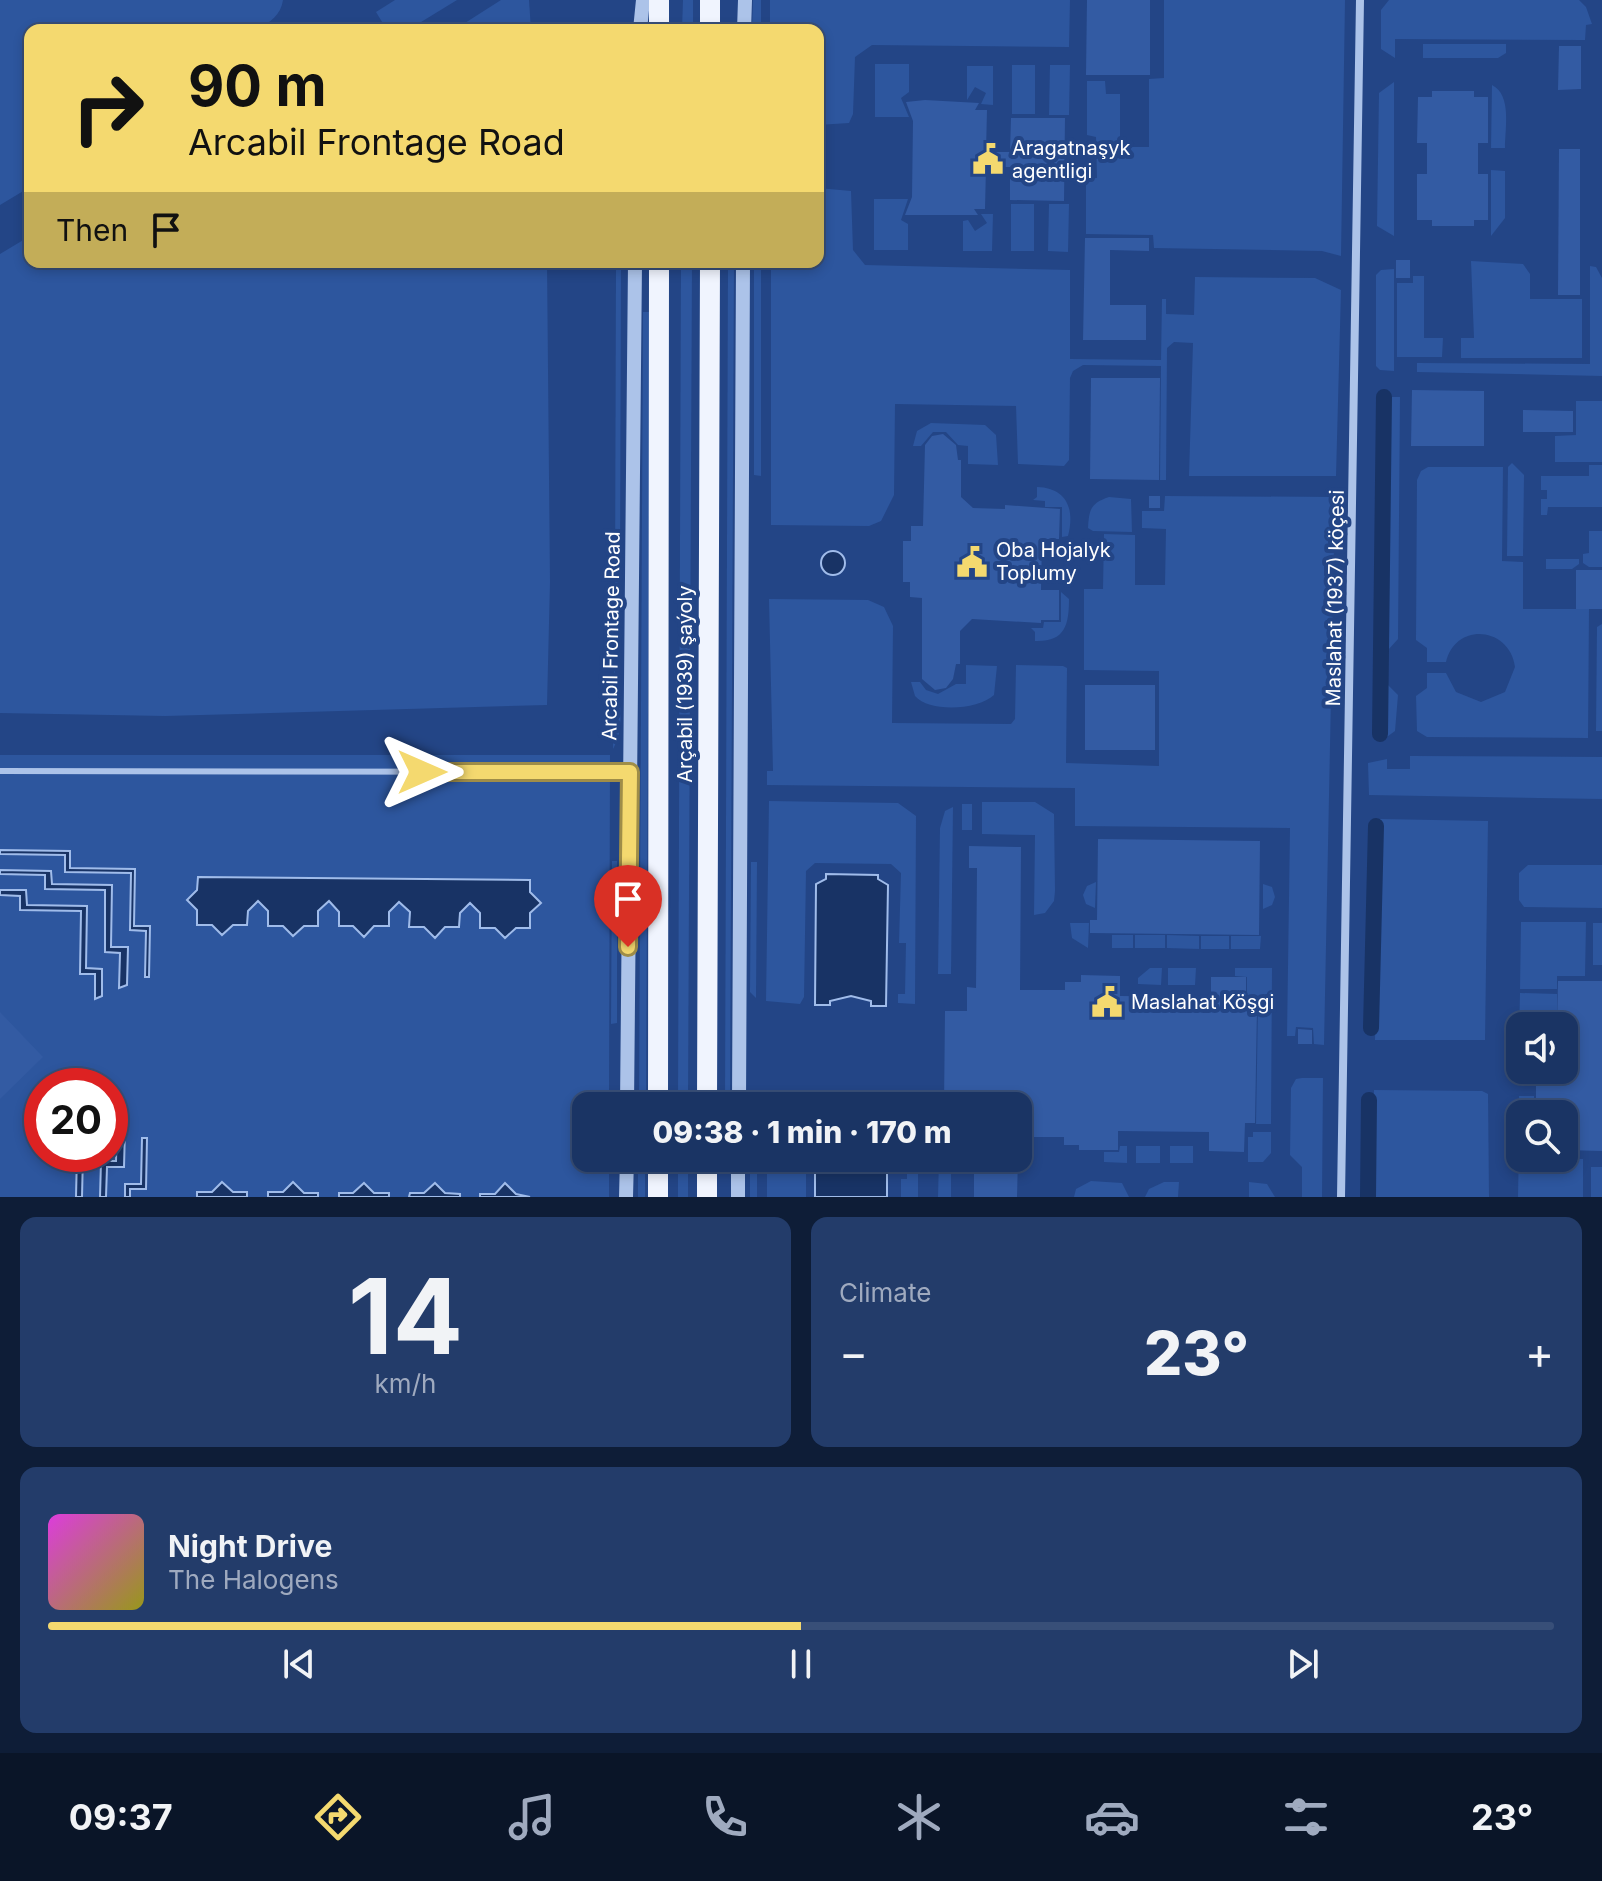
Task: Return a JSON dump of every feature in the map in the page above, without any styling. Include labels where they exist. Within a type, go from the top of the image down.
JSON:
[{"type":"main road","points":[[659,0],[659,24]]},
{"type":"main road","points":[[710,0],[710,24]]},
{"type":"main road","name":"Arçabil (1939) şaýoly","points":[[658,1092],[659,268]]},
{"type":"main road","name":"Arçabil (1939) şaýoly","points":[[707,1092],[710,268]]},
{"type":"main road","points":[[658,1172],[658,1197]]},
{"type":"main road","points":[[707,1172],[707,1197]]},
{"type":"street","points":[[641,24],[643,0]]},
{"type":"street","points":[[744,24],[745,0]]},
{"type":"street","name":"Maslahat (1937) köçesi","points":[[1341,1197],[1360,0]]},
{"type":"street","name":"Arcabil Frontage Road","points":[[627,1092],[635,268]]},
{"type":"street","points":[[739,1092],[743,268]]},
{"type":"street","points":[[626,1197],[627,1172]]},
{"type":"street","points":[[738,1172],[738,1197]]},
{"type":"lane","points":[[0,771],[630,772]]},
{"type":"shaded area","points":[[0,0],[283,0],[277,14],[266,24],[24,24],[24,191],[0,205]]},
{"type":"shaded area","points":[[395,0],[457,0],[418,24],[383,24],[376,12]]},
{"type":"shaded area","points":[[501,0],[529,0],[531,24],[463,24]]},
{"type":"shaded area","points":[[683,0],[693,0],[693,24],[682,24]]},
{"type":"shaded area","points":[[753,0],[761,0],[761,24],[752,24]]},
{"type":"shaded area","points":[[770,0],[1070,0],[1069,47],[872,45],[855,57],[853,114],[849,123],[824,125],[824,24],[770,24]]},
{"type":"shaded area","points":[[1164,0],[1345,0],[1341,256],[1322,251],[1154,248],[1153,235],[1086,234],[1086,179],[1097,178],[1096,137],[1087,135],[1087,81],[1105,81],[1106,94],[1120,94],[1120,147],[1149,147],[1149,79],[1164,78]]},
{"type":"shaded area","points":[[1389,0],[1579,0],[1586,7],[1592,24],[1586,25],[1585,40],[1395,39],[1395,58],[1381,49],[1381,10]]},
{"type":"shaded area","points":[[1423,44],[1506,44],[1506,53],[1498,58],[1423,58]]},
{"type":"shaded area","points":[[875,64],[909,64],[909,92],[901,98],[909,117],[875,117]]},
{"type":"shaded area","points":[[1012,65],[1035,65],[1035,114],[1012,114]]},
{"type":"shaded area","points":[[1050,65],[1070,65],[1069,115],[1049,115]]},
{"type":"shaded area","points":[[967,66],[993,66],[993,105],[981,104],[986,93],[975,87],[967,100]]},
{"type":"shaded area","points":[[1394,82],[1394,236],[1377,226],[1379,93]]},
{"type":"shaded area","points":[[1492,85],[1505,104],[1505,148],[1491,148]]},
{"type":"shaded area","points":[[1491,170],[1505,171],[1505,218],[1491,236]]},
{"type":"shaded area","points":[[824,189],[851,191],[853,250],[865,265],[1070,270],[1070,359],[1161,360],[1162,299],[1166,299],[1166,314],[1194,315],[1195,277],[1315,278],[1341,290],[1336,476],[1189,476],[1193,343],[1174,342],[1167,348],[1166,480],[1160,480],[1161,366],[1083,365],[1073,371],[1070,378],[1069,460],[1064,466],[1018,464],[1016,406],[895,404],[894,495],[881,521],[869,526],[771,525],[771,268],[824,268]]},
{"type":"shaded area","points":[[874,199],[908,199],[901,220],[908,224],[908,250],[874,250]]},
{"type":"shaded area","points":[[1011,204],[1034,204],[1034,251],[1011,251]]},
{"type":"shaded area","points":[[1049,204],[1069,204],[1068,252],[1048,251]]},
{"type":"shaded area","points":[[981,214],[993,214],[992,251],[963,251],[963,221],[968,220],[975,231],[987,223]]},
{"type":"shaded area","points":[[24,240],[24,268],[547,268],[550,582],[547,705],[165,716],[0,713],[0,254]]},
{"type":"shaded area","points":[[1471,261],[1523,264],[1530,274],[1530,299],[1582,299],[1582,358],[1461,358],[1461,338],[1474,338]]},
{"type":"shaded area","points":[[1590,266],[1596,267],[1602,278],[1602,376],[1417,372],[1417,363],[1590,364]]},
{"type":"shaded area","points":[[616,268],[621,268],[620,570],[615,594]]},
{"type":"shaded area","points":[[681,268],[692,268],[688,1092],[678,1092]]},
{"type":"shaded area","points":[[728,268],[734,268],[730,1092],[725,1092]]},
{"type":"shaded area","points":[[754,268],[761,268],[761,476],[754,475]]},
{"type":"shaded area","points":[[1394,269],[1394,371],[1380,370],[1376,366],[1376,275],[1381,270]]},
{"type":"shaded area","points":[[1413,276],[1424,276],[1424,338],[1443,338],[1442,357],[1397,357],[1397,283],[1413,283]]},
{"type":"shaded area","points":[[643,312],[650,312],[646,1092],[639,1092]]},
{"type":"shaded area","points":[[1389,397],[1400,397],[1398,639],[1388,650],[1387,684],[1398,695],[1395,731],[1384,739]]},
{"type":"shaded area","points":[[1576,401],[1602,401],[1602,462],[1555,462],[1555,436],[1576,435]]},
{"type":"shaded area","points":[[931,423],[985,425],[996,435],[998,465],[968,464],[968,446],[958,445],[946,432],[933,432],[921,446],[913,446],[917,431]]},
{"type":"shaded area","points":[[1512,463],[1524,475],[1523,556],[1507,556],[1508,467]]},
{"type":"shaded area","points":[[1589,465],[1602,465],[1602,507],[1548,507],[1547,515],[1541,515],[1541,499],[1547,499],[1547,490],[1541,490],[1541,476],[1589,476]]},
{"type":"shaded area","points":[[1428,467],[1503,467],[1502,561],[1523,562],[1523,609],[1589,609],[1588,738],[1427,737],[1417,731],[1416,696],[1427,688],[1427,673],[1446,673],[1456,692],[1481,702],[1505,692],[1515,667],[1504,644],[1494,637],[1482,634],[1460,640],[1446,662],[1427,662],[1427,648],[1416,640],[1417,480],[1421,471]]},
{"type":"shaded area","points":[[1037,487],[1055,491],[1066,502],[1070,517],[1068,536],[1062,537],[1062,507],[1045,507],[1045,501],[1033,500],[1037,497]]},
{"type":"shaded area","points":[[1165,496],[1335,497],[1324,1045],[1314,1044],[1313,1028],[1296,1027],[1295,1036],[1287,1036],[1290,828],[1075,826],[1075,788],[767,785],[767,771],[773,771],[769,599],[868,600],[884,607],[893,626],[892,723],[1011,724],[1015,719],[1016,665],[1063,666],[1067,668],[1066,763],[1159,766],[1159,671],[1084,670],[1084,589],[1103,589],[1104,534],[1135,535],[1135,585],[1165,585],[1166,529],[1142,528],[1142,511],[1164,511]]},
{"type":"shaded area","points":[[1109,497],[1131,499],[1132,532],[1093,531],[1088,528],[1092,508]]},
{"type":"shaded area","points":[[1589,531],[1602,531],[1602,567],[1589,567],[1583,563],[1583,554],[1589,553]]},
{"type":"shaded area","points":[[833,551],[841,555],[845,563],[841,571],[833,575],[825,571],[821,563],[825,555]]},
{"type":"shaded area","points":[[1546,559],[1579,559],[1579,564],[1572,569],[1546,569]]},
{"type":"shaded area","points":[[1061,592],[1069,599],[1068,617],[1063,630],[1053,639],[1035,641],[1035,632],[1031,628],[1043,628],[1044,622],[1061,622]]},
{"type":"shaded area","points":[[1602,624],[1602,731],[1596,731],[1597,627]]},
{"type":"shaded area","points":[[966,665],[997,666],[994,695],[977,704],[954,708],[931,705],[915,696],[911,682],[920,682],[926,690],[938,694],[956,684],[966,684]]},
{"type":"shaded area","points":[[614,666],[621,719],[613,749]]},
{"type":"shaded area","points":[[0,755],[610,755],[609,1092],[572,1092],[572,1172],[609,1172],[609,1197],[0,1197]]},
{"type":"shaded area","points":[[1410,756],[1602,757],[1602,799],[1369,795],[1368,763],[1387,759],[1387,769],[1410,769]]},
{"type":"shaded area","points":[[769,801],[898,803],[916,816],[915,1004],[898,1003],[898,994],[905,994],[906,943],[899,943],[901,873],[891,864],[815,863],[806,871],[804,997],[800,1004],[766,1001]]},
{"type":"shaded area","points":[[982,802],[1035,802],[1054,814],[1055,891],[1054,901],[1045,913],[1034,915],[1035,835],[982,834]]},
{"type":"shaded area","points":[[962,804],[972,804],[972,830],[962,830]]},
{"type":"shaded area","points":[[953,807],[951,974],[938,974],[940,828],[945,811]]},
{"type":"shaded area","points":[[1380,819],[1488,821],[1485,1040],[1375,1040]]},
{"type":"shaded area","points":[[0,850],[70,851],[70,868],[135,869],[134,926],[150,926],[149,977],[145,977],[146,931],[130,930],[131,873],[65,872],[65,855],[0,854]]},
{"type":"shaded area","points":[[612,861],[617,861],[617,1023],[611,1024]]},
{"type":"shaded area","points":[[751,862],[757,862],[756,998],[750,992]]},
{"type":"shaded area","points":[[1528,865],[1602,865],[1602,908],[1524,907],[1519,900],[1519,873]]},
{"type":"shaded area","points":[[0,870],[51,871],[52,884],[112,885],[111,947],[128,947],[127,985],[119,988],[120,953],[105,952],[105,890],[45,889],[45,875],[0,874]]},
{"type":"shaded area","points":[[826,874],[878,875],[878,879],[888,885],[886,1006],[871,1006],[871,1001],[851,996],[830,1001],[830,1005],[815,1005],[816,884],[826,879]]},
{"type":"shaded area","points":[[198,877],[530,880],[530,892],[541,903],[530,913],[530,928],[516,928],[505,938],[495,928],[480,928],[480,913],[470,903],[460,913],[459,927],[445,927],[435,938],[424,927],[409,927],[410,912],[399,902],[389,912],[389,926],[374,926],[364,937],[353,926],[339,926],[339,912],[329,901],[318,911],[318,926],[304,926],[293,936],[283,926],[268,926],[268,911],[258,901],[248,911],[247,925],[233,925],[222,935],[212,925],[197,925],[197,910],[187,900],[197,890]]},
{"type":"shaded area","points":[[1096,882],[1095,908],[1086,904],[1083,895],[1087,886]]},
{"type":"shaded area","points":[[1263,884],[1272,887],[1275,897],[1272,905],[1263,909]]},
{"type":"shaded area","points":[[0,890],[26,890],[27,905],[87,906],[86,968],[102,969],[102,996],[95,999],[95,974],[80,974],[81,911],[20,910],[20,896],[0,895]]},
{"type":"shaded area","points":[[1521,922],[1586,922],[1585,976],[1557,976],[1557,989],[1520,989]]},
{"type":"shaded area","points":[[1070,923],[1089,923],[1088,948],[1072,938]]},
{"type":"shaded area","points":[[1593,923],[1602,923],[1602,965],[1593,965]]},
{"type":"shaded area","points":[[1112,935],[1133,935],[1133,948],[1112,948]]},
{"type":"shaded area","points":[[1135,935],[1165,935],[1165,948],[1135,948]]},
{"type":"shaded area","points":[[1167,935],[1199,936],[1199,949],[1167,948]]},
{"type":"shaded area","points":[[1201,936],[1229,936],[1229,949],[1201,949]]},
{"type":"shaded area","points":[[1231,936],[1261,936],[1260,949],[1231,949]]},
{"type":"shaded area","points":[[1150,968],[1162,968],[1161,985],[1138,984],[1138,978]]},
{"type":"shaded area","points":[[1168,968],[1196,968],[1195,985],[1168,985]]},
{"type":"shaded area","points":[[1235,968],[1272,968],[1271,1124],[1256,1124],[1258,1006],[1247,1006],[1247,977],[1235,976]]},
{"type":"shaded area","points":[[1520,993],[1557,994],[1557,1012],[1520,1012]]},
{"type":"shaded area","points":[[1323,1078],[1322,1197],[1302,1197],[1302,1167],[1290,1155],[1291,1088],[1296,1079]]},
{"type":"shaded area","points":[[1374,1090],[1482,1091],[1488,1094],[1489,1197],[1373,1197]]},
{"type":"shaded area","points":[[1519,1096],[1534,1096],[1534,1100],[1519,1100]]},
{"type":"shaded area","points":[[1253,1132],[1271,1132],[1271,1153],[1263,1162],[1248,1162],[1248,1137],[1253,1137]]},
{"type":"shaded area","points":[[142,1138],[147,1138],[146,1189],[130,1189],[130,1197],[125,1197],[125,1184],[141,1184]]},
{"type":"shaded area","points":[[1120,1146],[1127,1146],[1127,1163],[1104,1162],[1104,1152],[1119,1152]]},
{"type":"shaded area","points":[[1136,1146],[1160,1146],[1160,1163],[1136,1163]]},
{"type":"shaded area","points":[[1170,1146],[1193,1146],[1193,1163],[1170,1163]]},
{"type":"shaded area","points":[[1578,1159],[1583,1159],[1583,1197],[1518,1197],[1518,1172],[1578,1172]]},
{"type":"shaded area","points":[[1591,1167],[1602,1167],[1602,1197],[1591,1197]]},
{"type":"shaded area","points":[[77,1172],[83,1172],[82,1197],[76,1197]]},
{"type":"shaded area","points":[[101,1172],[107,1172],[106,1197],[100,1197]]},
{"type":"shaded area","points":[[638,1172],[645,1172],[645,1197],[638,1197]]},
{"type":"shaded area","points":[[678,1172],[688,1172],[688,1197],[678,1197]]},
{"type":"shaded area","points":[[750,1172],[757,1172],[757,1197],[750,1197]]},
{"type":"shaded area","points":[[767,1172],[806,1172],[806,1197],[767,1197]]},
{"type":"shaded area","points":[[815,1172],[887,1172],[887,1197],[815,1197]]},
{"type":"shaded area","points":[[907,1172],[918,1172],[918,1197],[901,1197],[901,1179],[907,1179]]},
{"type":"shaded area","points":[[939,1172],[951,1172],[951,1197],[938,1197]]},
{"type":"shaded area","points":[[1091,1181],[1122,1183],[1129,1197],[1074,1197],[1076,1189]]},
{"type":"shaded area","points":[[222,1182],[233,1192],[247,1192],[247,1197],[197,1197],[197,1192],[212,1192]]},
{"type":"shaded area","points":[[293,1182],[304,1193],[318,1193],[318,1197],[268,1197],[268,1192],[283,1192]]},
{"type":"shaded area","points":[[1164,1182],[1179,1182],[1178,1197],[1145,1197],[1149,1189]]},
{"type":"shaded area","points":[[1249,1182],[1267,1184],[1275,1197],[1249,1197]]},
{"type":"shaded area","points":[[364,1183],[374,1193],[389,1193],[389,1197],[339,1197],[339,1193],[353,1193]]},
{"type":"shaded area","points":[[435,1183],[445,1193],[460,1194],[460,1197],[409,1197],[410,1193],[424,1193]]},
{"type":"shaded area","points":[[505,1183],[516,1194],[530,1197],[480,1197],[480,1194],[495,1194]]},
{"type":"building","points":[[1087,0],[1150,0],[1150,75],[1086,75]]},
{"type":"building","points":[[1559,46],[1581,46],[1581,89],[1558,90]]},
{"type":"building","points":[[1432,91],[1474,91],[1474,97],[1488,97],[1488,143],[1478,143],[1478,174],[1488,174],[1488,220],[1474,220],[1474,226],[1432,226],[1432,220],[1417,220],[1417,174],[1427,174],[1427,143],[1417,143],[1418,97],[1432,97]]},
{"type":"building","name":"Aragatnaşyk agentligi","points":[[906,102],[979,103],[975,110],[987,110],[986,152],[1010,152],[1011,118],[1065,118],[1064,201],[1010,200],[1010,167],[986,167],[985,209],[974,209],[978,215],[905,215],[912,197],[913,121]]},
{"type":"building","points":[[1559,149],[1580,149],[1580,295],[1558,295]]},
{"type":"building","points":[[1085,238],[1149,238],[1149,251],[1110,250],[1110,305],[1146,305],[1146,340],[1083,340]]},
{"type":"building","points":[[1396,260],[1410,260],[1410,278],[1396,278]]},
{"type":"building","points":[[1091,378],[1160,378],[1159,480],[1090,479]]},
{"type":"building","points":[[1412,390],[1484,391],[1484,446],[1411,446]]},
{"type":"building","points":[[1523,410],[1573,411],[1573,432],[1523,432]]},
{"type":"building","name":"Oba Hojalyk Toplumy","points":[[943,434],[956,445],[958,460],[961,460],[961,497],[973,508],[1005,509],[1005,505],[1060,509],[1059,539],[1042,539],[1041,590],[1059,590],[1059,620],[1041,620],[1041,623],[972,619],[960,631],[960,664],[956,664],[953,679],[946,688],[935,690],[922,679],[922,598],[910,597],[910,582],[903,582],[903,541],[911,541],[911,526],[923,526],[925,445],[932,436]]},
{"type":"building","points":[[1149,496],[1160,496],[1160,508],[1149,508]]},
{"type":"building","points":[[1576,570],[1602,570],[1602,609],[1576,609]]},
{"type":"building","points":[[1085,685],[1155,685],[1155,750],[1085,750]]},
{"type":"building","points":[[1098,839],[1260,841],[1259,935],[1090,933],[1090,920],[1097,920]]},
{"type":"building","name":"Maslahat Köşgi","points":[[969,846],[1021,847],[1020,990],[1065,990],[1065,982],[1081,982],[1081,975],[1120,976],[1120,996],[1211,997],[1211,977],[1246,977],[1246,1007],[1257,1007],[1255,1123],[1245,1123],[1244,1152],[1209,1151],[1209,1132],[1118,1131],[1118,1150],[1079,1150],[1079,1145],[1064,1145],[1064,1137],[1032,1137],[1032,1092],[944,1092],[945,1011],[967,1011],[967,987],[976,988],[977,868],[969,868]]},
{"type":"building","points":[[1558,981],[1602,981],[1602,1151],[1578,1150],[1578,1100],[1536,1100],[1536,1084],[1578,1084],[1578,1012],[1557,1012]]},
{"type":"building","points":[[0,1012],[43,1057],[32,1068],[24,1068],[24,1076],[0,1099]]},
{"type":"building","points":[[1298,1029],[1312,1030],[1312,1044],[1298,1044]]},
{"type":"building","points":[[974,1172],[1018,1172],[1017,1197],[974,1197]]},
{"type":"waterway","points":[[1380,734],[1384,397]]},
{"type":"waterway","points":[[1371,1028],[1376,826]]},
{"type":"waterway","points":[[1368,1197],[1369,1100]]},
{"type":"place","name":"Aragatnaşyk agentligi","points":[[988,159]]},
{"type":"place","name":"Oba Hojalyk Toplumy","points":[[972,562]]},
{"type":"place","name":"Maslahat Köşgi","points":[[1107,1002]]},
{"type":"route","points":[[422,772],[630,772],[628,947]]}]
